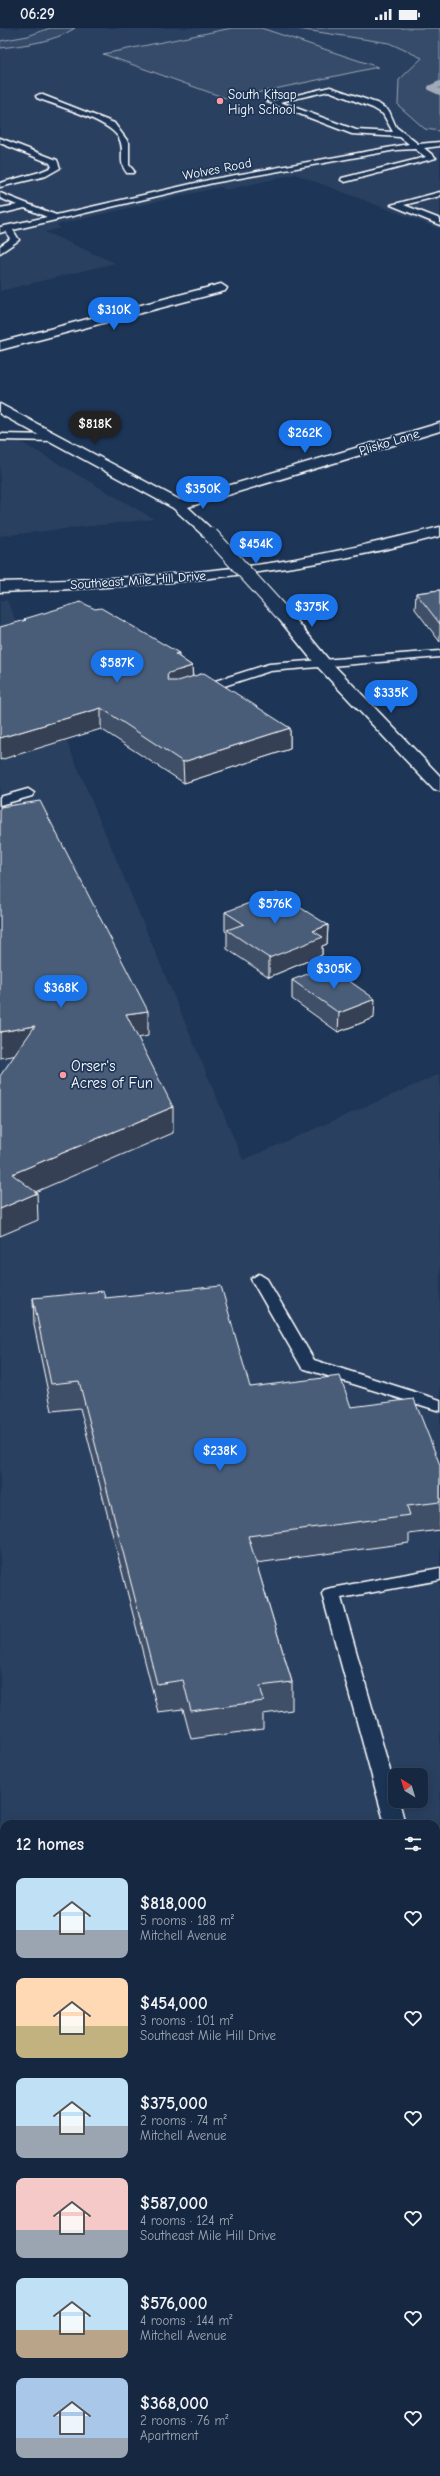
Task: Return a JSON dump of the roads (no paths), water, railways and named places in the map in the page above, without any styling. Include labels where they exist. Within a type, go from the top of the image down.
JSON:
[{"type":"street","points":[[0,346],[221,288]]},
{"type":"street","points":[[0,408],[178,505],[211,535],[282,613],[322,662],[440,786]]},
{"type":"street","name":"Plisko Lane","points":[[178,505],[440,427]]},
{"type":"street","name":"Southeast Mile Hill Drive","points":[[0,587],[144,581],[286,566],[376,549],[440,531]]},
{"type":"lane","points":[[345,180],[432,158],[403,135],[393,128],[386,113],[376,106],[330,89],[272,102],[355,132],[403,135]]},
{"type":"lane","points":[[40,96],[111,125],[119,132],[128,148],[125,165],[130,172]]},
{"type":"lane","points":[[0,140],[54,162],[56,168],[43,174],[0,185]]},
{"type":"lane","name":"Wolves Road","points":[[4,229],[213,181],[417,146],[440,144]]},
{"type":"lane","points":[[440,194],[395,205],[440,222]]},
{"type":"lane","points":[[0,195],[55,217]]},
{"type":"lane","points":[[0,211],[26,205]]},
{"type":"lane","points":[[0,250],[15,240],[4,229]]},
{"type":"lane","points":[[0,437],[55,438]]},
{"type":"lane","points":[[189,694],[270,668],[322,662],[440,654]]},
{"type":"lane","points":[[0,801],[28,792]]},
{"type":"lane","points":[[259,1279],[308,1364],[440,1407]]},
{"type":"lane","points":[[394,1820],[331,1594],[440,1574]]},
{"type":"waterway","points":[[440,84],[431,88],[440,92]]},
{"type":"place","name":"South Kitsap High School","points":[[220,101]]},
{"type":"place","name":"Orser's Acres of Fun","points":[[63,1075]]}]
